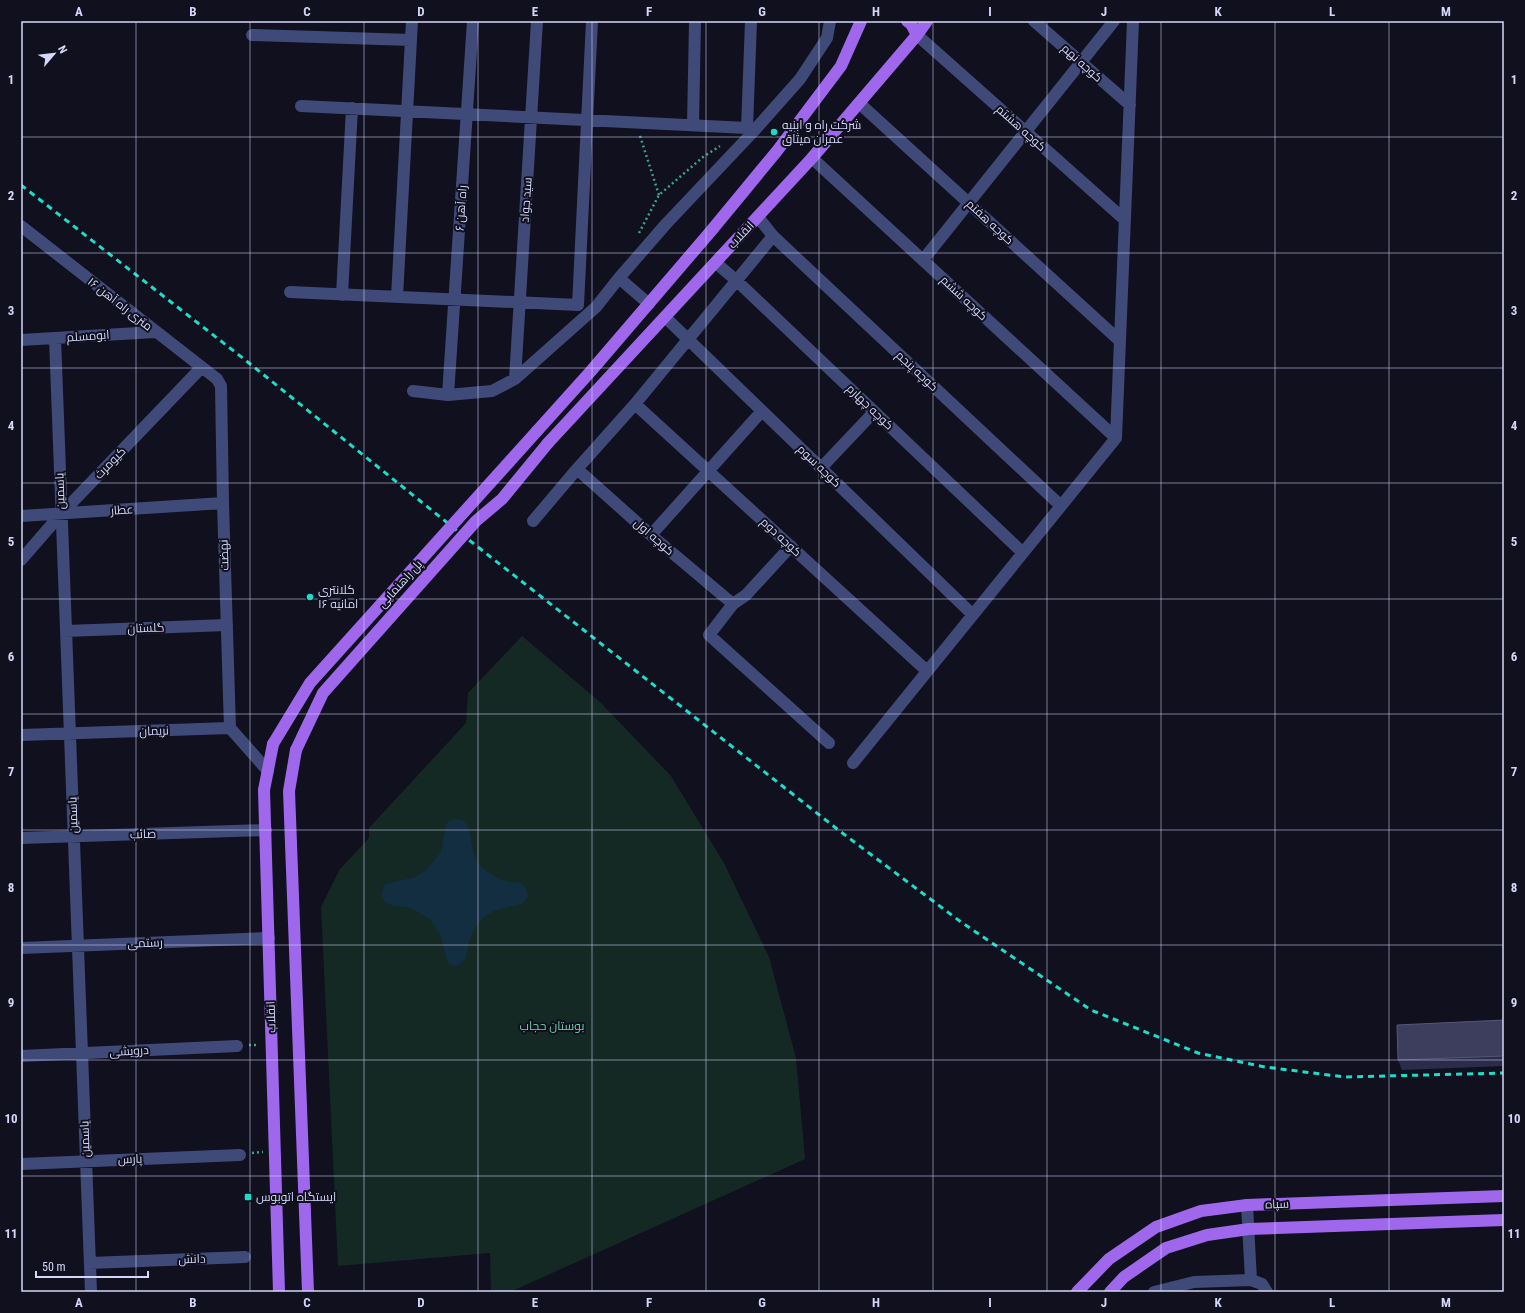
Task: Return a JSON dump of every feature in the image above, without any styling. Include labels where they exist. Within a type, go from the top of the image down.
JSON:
[{"type":"main road","name":"انقلاب","points":[[537,431],[649,304],[764,167],[841,66],[861,21]]},
{"type":"main road","points":[[907,21],[911,24],[918,35]]},
{"type":"main road","name":"انقلاب","points":[[548,443],[812,158],[918,35],[927,21]]},
{"type":"main road","name":"پل راهنمایی","points":[[273,744],[310,683],[537,431]]},
{"type":"main road","name":"پل راهنمایی","points":[[308,1292],[289,791],[296,750],[323,693],[476,521],[502,499],[548,443]]},
{"type":"main road","name":"انقلاب","points":[[273,744],[264,790],[279,1292]]},
{"type":"main road","name":"سپاه","points":[[1077,1292],[1109,1259],[1156,1227],[1201,1211],[1247,1205],[1504,1196]]},
{"type":"main road","name":"سپاه","points":[[1110,1292],[1124,1277],[1166,1248],[1207,1235],[1249,1229],[1504,1220]]},
{"type":"street","points":[[396,297],[412,21]]},
{"type":"street","name":"راه آهن ۶","points":[[448,395],[468,114],[473,21]]},
{"type":"street","name":"سید جواد","points":[[515,379],[537,21]]},
{"type":"street","points":[[290,292],[578,305],[592,21]]},
{"type":"street","points":[[693,126],[695,21]]},
{"type":"street","points":[[750,130],[751,21]]},
{"type":"street","points":[[413,391],[448,395],[492,391],[515,379],[596,307],[666,224],[750,130],[800,79],[827,38],[830,21]]},
{"type":"street","name":"کوچه نهم","points":[[1034,21],[1130,105]]},
{"type":"street","points":[[923,260],[1114,21]]},
{"type":"street","points":[[853,763],[1116,438],[1133,21]]},
{"type":"street","points":[[252,35],[411,40]]},
{"type":"street","name":"کوچه هشتم","points":[[918,35],[1125,220]]},
{"type":"street","name":"کوچه هفتم","points":[[860,103],[970,202],[1120,341]]},
{"type":"street","points":[[301,106],[531,117],[750,130]]},
{"type":"street","points":[[342,295],[352,108]]},
{"type":"street","name":"کوچه ششم","points":[[812,158],[1116,438]]},
{"type":"street","name":"کوچه پنجم","points":[[758,217],[773,236],[1061,506]]},
{"type":"street","name":"۱۶ متری راه آهن","points":[[21,226],[219,382]]},
{"type":"street","points":[[533,521],[689,340],[773,236]]},
{"type":"street","name":"کوچه چهارم","points":[[716,263],[737,281],[1023,553]]},
{"type":"street","points":[[620,278],[649,304]]},
{"type":"street","name":"کوچه سوم","points":[[665,317],[973,615]]},
{"type":"street","name":"ابومسلم","points":[[21,340],[155,332]]},
{"type":"street","name":"یاسمین","points":[[55,338],[91,1292]]},
{"type":"street","name":"کیومرث","points":[[21,560],[61,514],[201,368]]},
{"type":"street","name":"نهضت","points":[[219,382],[221,386],[230,728]]},
{"type":"street","name":"کوچه دوم","points":[[635,404],[927,671]]},
{"type":"street","points":[[651,535],[762,411]]},
{"type":"street","points":[[821,468],[874,412]]},
{"type":"street","name":"کوچه اول","points":[[577,469],[651,535],[733,604]]},
{"type":"street","name":"عطار","points":[[21,516],[223,503]]},
{"type":"street","points":[[791,546],[746,595],[733,604],[709,635],[829,743]]},
{"type":"street","name":"گلستان","points":[[66,630],[227,625]]},
{"type":"street","points":[[230,728],[268,771]]},
{"type":"street","name":"نریمان","points":[[21,735],[230,728]]},
{"type":"street","name":"صائب","points":[[21,838],[266,830]]},
{"type":"street","name":"رستمی","points":[[21,948],[269,938]]},
{"type":"street","name":"درویشی","points":[[21,1056],[237,1046]]},
{"type":"street","name":"پارس","points":[[21,1164],[240,1155]]},
{"type":"street","points":[[1247,1205],[1252,1280]]},
{"type":"street","name":"دانش","points":[[90,1263],[245,1257]]},
{"type":"street","points":[[1160,1291],[1194,1282],[1252,1280],[1262,1284],[1268,1292]]},
{"type":"path","points":[[636,123],[659,195]]},
{"type":"path","points":[[635,260],[632,246],[659,195],[703,157],[722,145]]},
{"type":"path","points":[[237,1046],[272,1044]]},
{"type":"path","points":[[240,1155],[275,1151]]},
{"type":"green space","name":"بوستان حجاب","points":[[522,636],[600,702],[671,776],[724,863],[769,957],[796,1058],[805,1159],[510,1292],[491,1292],[490,1253],[338,1266],[321,907],[340,869],[369,838],[369,828],[466,723],[468,693]]},
{"type":"water","points":[[455,819],[463,820],[466,824],[475,857],[481,866],[499,879],[523,884],[527,890],[528,896],[524,903],[492,912],[483,918],[472,933],[465,959],[463,962],[454,966],[448,963],[441,937],[431,920],[411,908],[394,906],[386,903],[382,897],[382,893],[386,884],[415,877],[425,871],[441,852],[446,825]]},
{"type":"building","points":[[1504,1020],[1504,1056],[1398,1060],[1397,1025]]},
{"type":"railway","points":[[21,185],[244,359],[455,529],[841,832],[961,922],[1091,1010],[1198,1053],[1265,1067],[1345,1077],[1504,1073]]},
{"type":"place","name":"شرکت راه و ابنیه عمران میثاق","points":[[774,132]]},
{"type":"place","name":"کلانتری ۱۶ امانیه","points":[[310,597]]},
{"type":"place","name":"ایستگاه اتوبوس","points":[[248,1197]]}]
